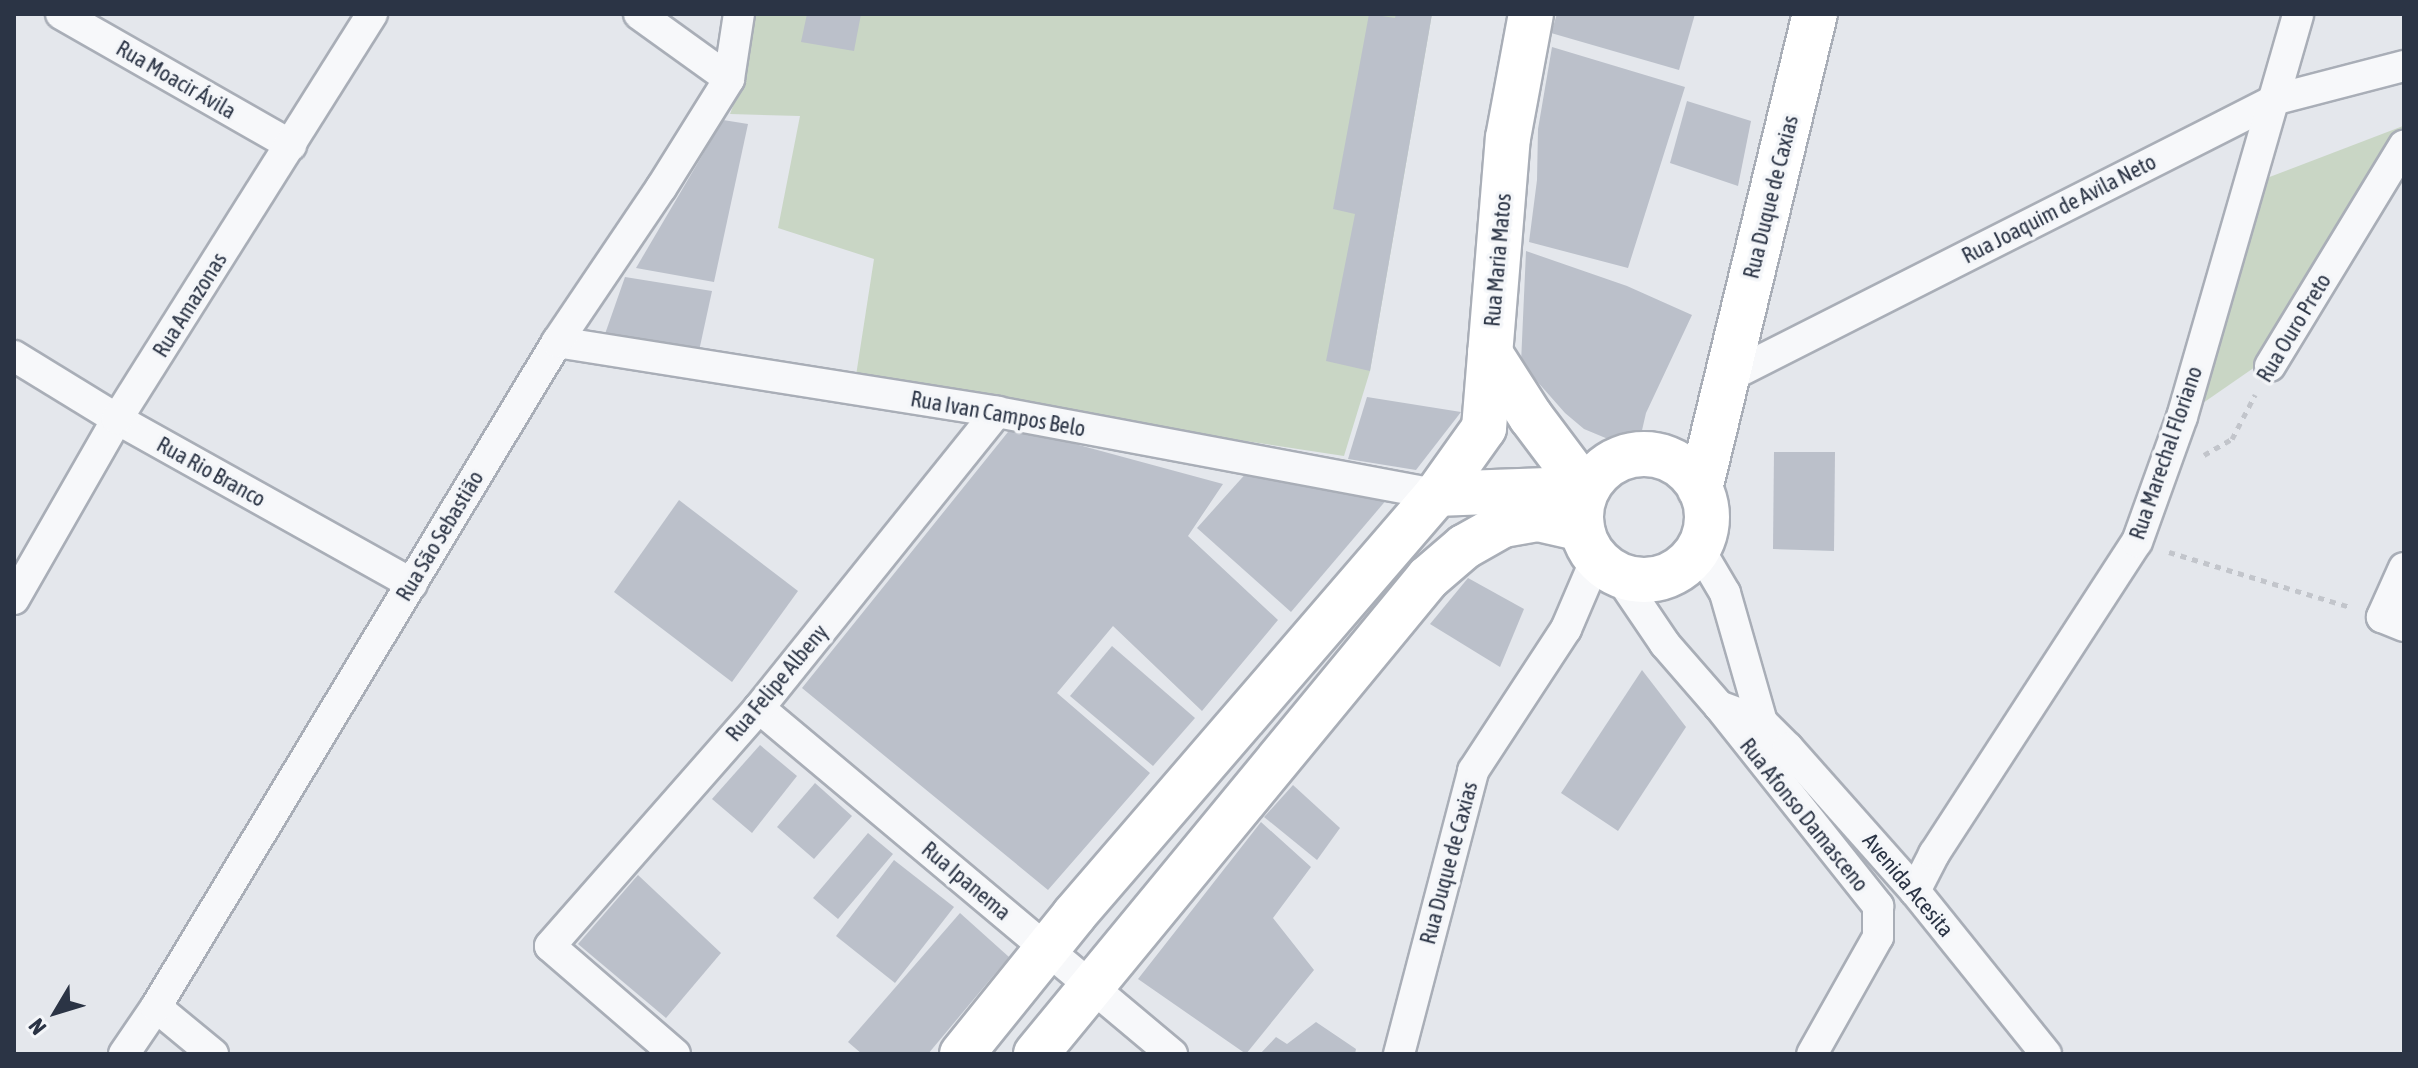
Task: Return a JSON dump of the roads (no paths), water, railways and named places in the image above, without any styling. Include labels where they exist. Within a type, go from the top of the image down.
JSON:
[{"type":"main road","name":"Rua Maria Matos","points":[[962,1054],[1047,949],[1437,494],[1484,428],[1508,138],[1531,14]]},
{"type":"main road","name":"Rua Duque de Caxias","points":[[1700,489],[1724,379],[1815,14]]},
{"type":"main road","points":[[1490,353],[1531,417],[1596,538],[1647,581],[1667,577],[1685,567],[1699,549],[1708,525],[1700,489],[1689,472],[1673,460],[1634,454],[1614,460],[1596,538]]},
{"type":"main road","points":[[1437,494],[1596,538]]},
{"type":"main road","points":[[1036,1054],[1428,578],[1464,547],[1503,525],[1538,519],[1596,538]]},
{"type":"street","name":"Rua Moacir Ávila","points":[[61,14],[291,145]]},
{"type":"street","name":"Rua Amazonas","points":[[14,599],[117,419],[372,14]]},
{"type":"street","points":[[639,14],[729,79]]},
{"type":"street","name":"Rua São Sebastião","points":[[124,1054],[156,1007],[557,342],[661,188],[729,79],[739,14]]},
{"type":"street","name":"Rua Marechal Floriano","points":[[1915,891],[1934,854],[2137,542],[2182,417],[2277,99],[2298,14]]},
{"type":"street","name":"Rua Joaquim de Avila Neto","points":[[1724,379],[2277,99],[2404,66]]},
{"type":"street","name":"Rua Ouro Preto","points":[[2270,366],[2404,146]]},
{"type":"street","name":"Rua Ivan Campos Belo","points":[[557,342],[997,412],[1437,494]]},
{"type":"street","name":"Rua Rio Branco","points":[[14,356],[117,419],[412,584]]},
{"type":"street","name":"Rua Felipe Albeny","points":[[675,1054],[550,946],[759,708],[997,412]]},
{"type":"street","name":"Avenida Acesita","points":[[1596,538],[1665,644],[1719,706],[1762,722]]},
{"type":"street","name":"Rua Duque de Caxias","points":[[1399,1054],[1473,771],[1566,629],[1596,538]]},
{"type":"street","name":"Avenida Acesita","points":[[1699,549],[1725,593],[1762,722],[1915,891],[2046,1054]]},
{"type":"street","points":[[2393,621],[2404,568]]},
{"type":"street","name":"Rua Afonso Damasceno","points":[[1719,706],[1878,906],[1878,937],[1812,1054]]},
{"type":"street","name":"Rua Ipanema","points":[[759,708],[1172,1054]]},
{"type":"street","points":[[156,1007],[213,1054]]}]
